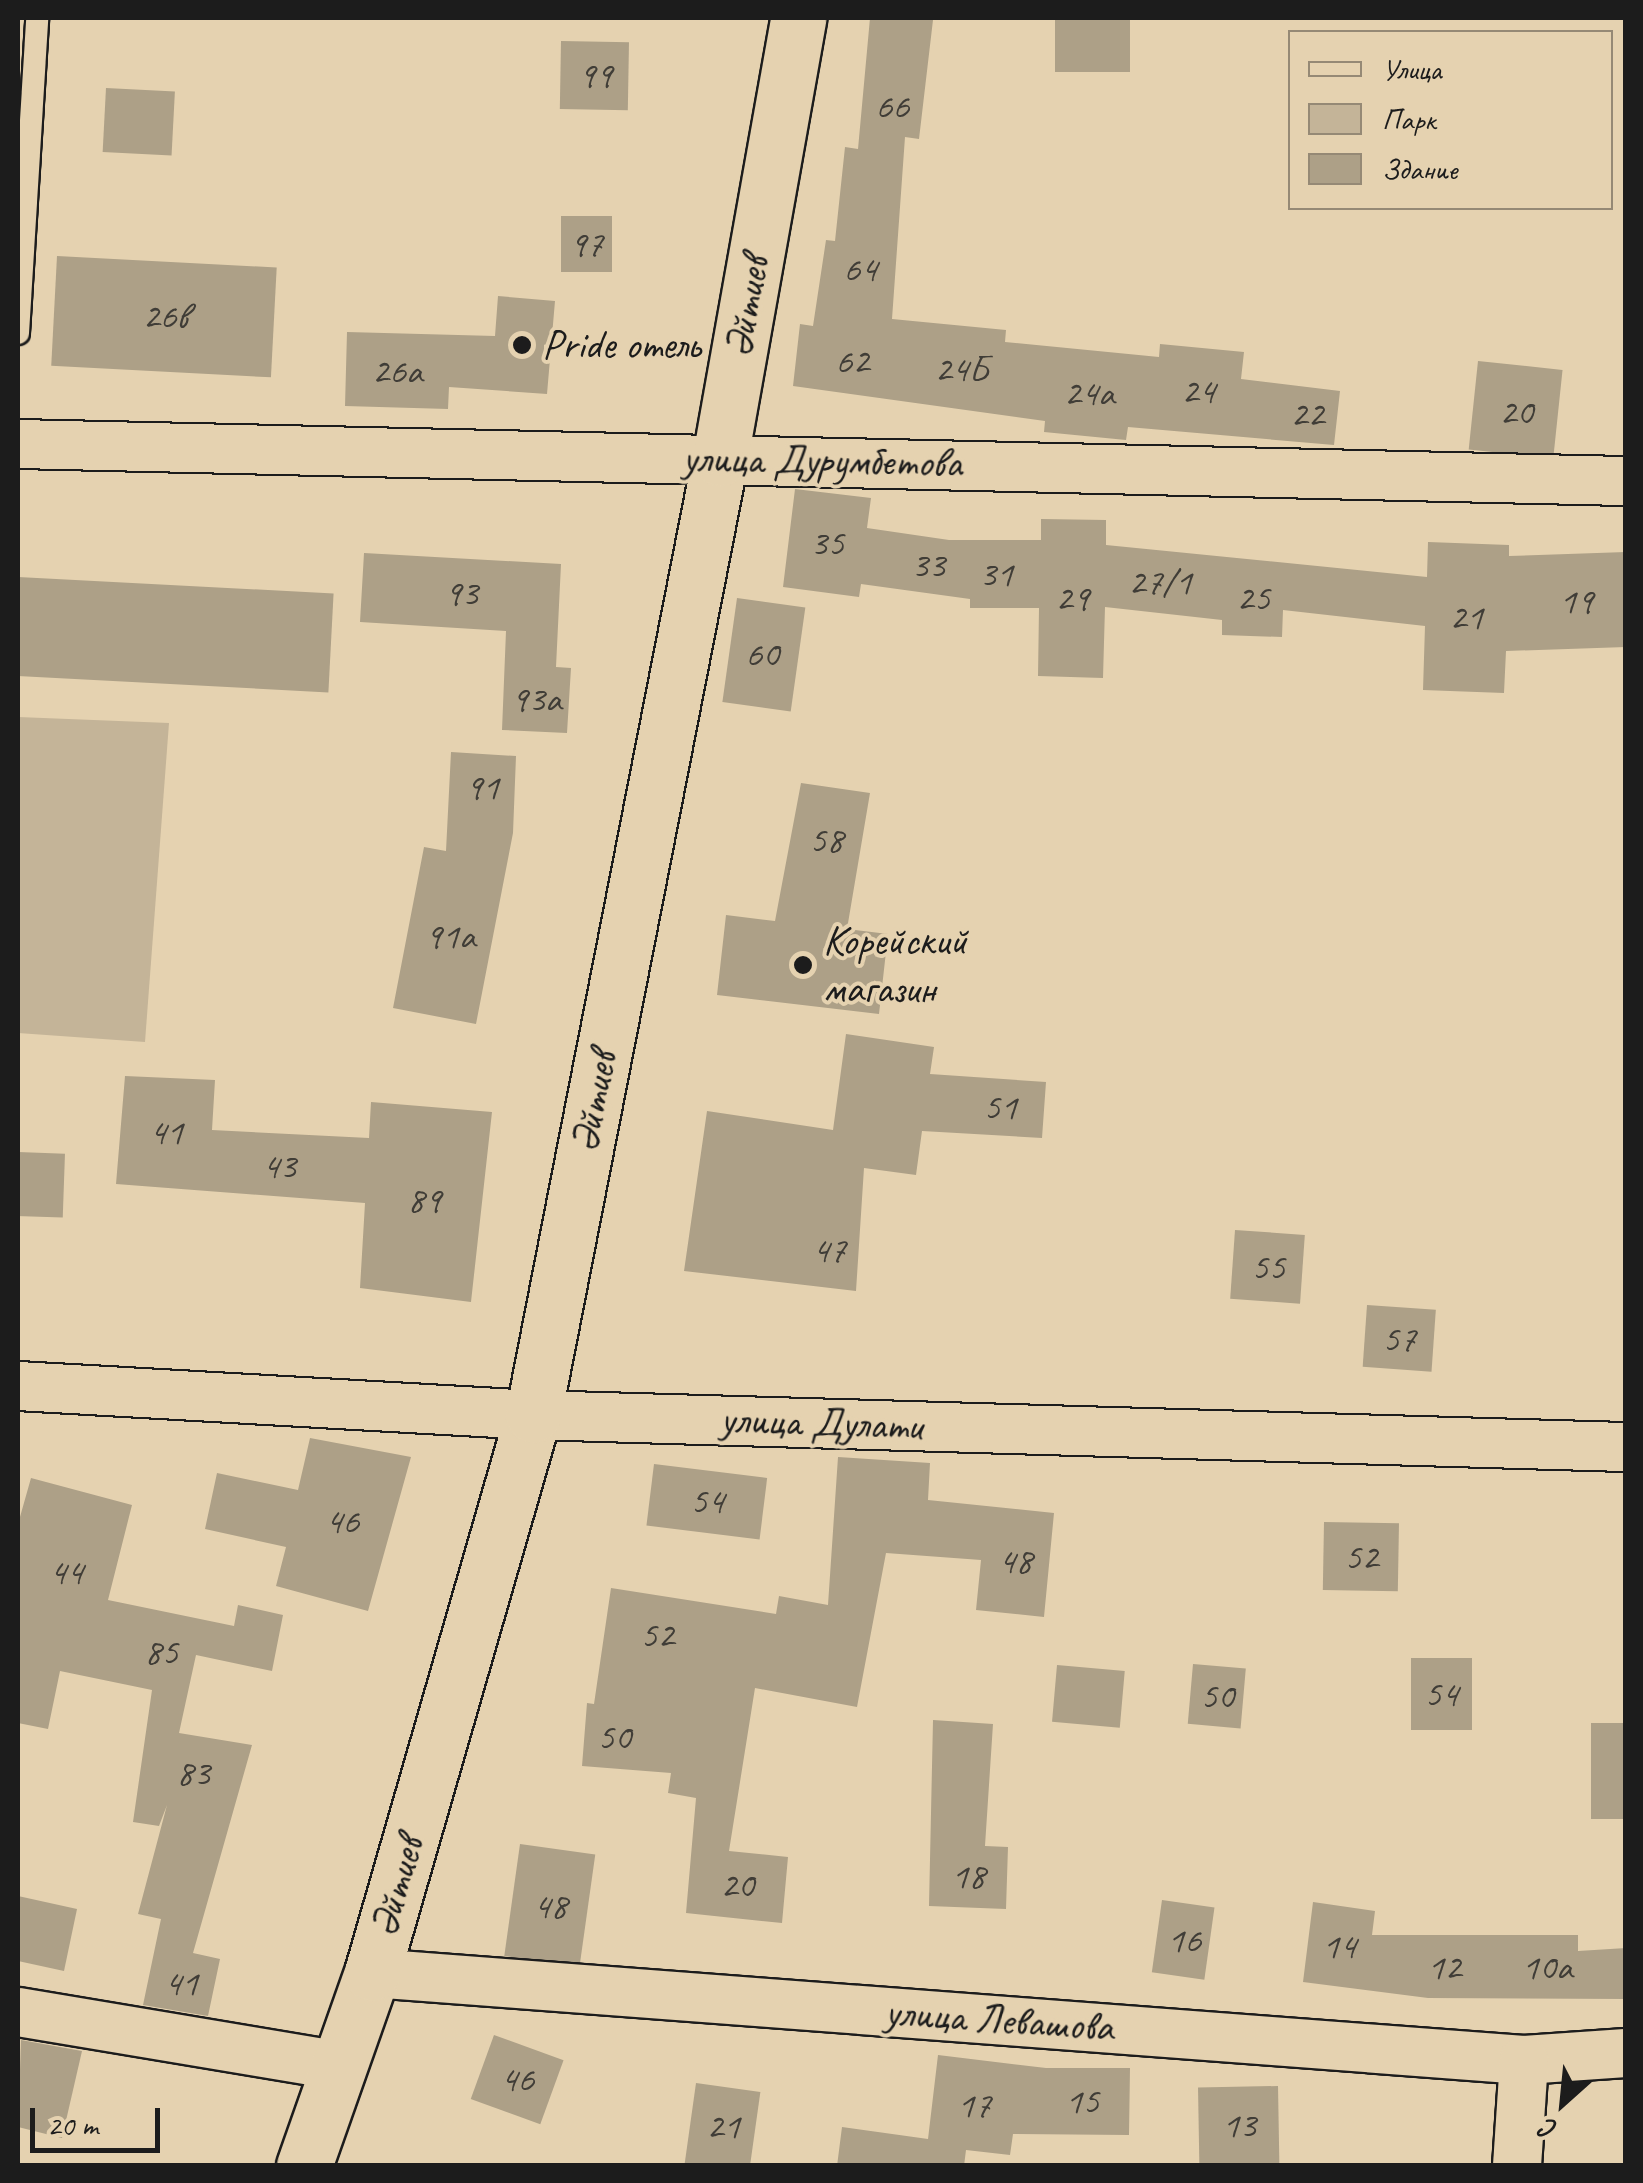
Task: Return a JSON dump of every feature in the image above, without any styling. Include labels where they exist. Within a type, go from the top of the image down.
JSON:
[{"type":"street","name":"Әйтиев","points":[[304,2166],[372,1973],[533,1415],[720,458],[798,18]]},
{"type":"street","name":"улица Дурумбетова","points":[[18,444],[1626,481]]},
{"type":"street","name":"улица Дулати","points":[[18,1386],[533,1415],[1626,1447]]},
{"type":"street","name":"улица Левашова","points":[[372,1973],[1524,2060],[1626,2054]]},
{"type":"street","points":[[18,2012],[341,2066]]},
{"type":"street","points":[[1517,2166],[1524,2060]]},
{"type":"lane","points":[[18,333],[37,18]]},
{"type":"green space","points":[[18,717],[169,723],[145,1042],[18,1033]]},
{"type":"building","points":[[870,18],[933,20],[919,139],[905,137],[892,319],[1006,330],[1005,342],[1159,357],[1160,344],[1244,352],[1241,379],[1340,391],[1334,445],[1128,427],[1126,440],[1044,432],[1045,421],[793,386],[800,324],[813,326],[826,240],[835,241],[845,147],[858,149]]},
{"type":"building","points":[[1055,18],[1130,18],[1130,72],[1055,72]]},
{"type":"building","points":[[561,41],[629,42],[628,110],[560,109]]},
{"type":"building","points":[[106,88],[175,92],[172,156],[103,152]]},
{"type":"building","points":[[561,216],[612,216],[612,272],[561,272]]},
{"type":"building","points":[[57,256],[277,268],[271,377],[51,366]]},
{"type":"building","points":[[498,296],[555,301],[547,394],[449,387],[448,409],[345,406],[347,332],[495,336]]},
{"type":"building","points":[[1478,361],[1563,370],[1553,458],[1469,450]]},
{"type":"building","points":[[795,489],[871,498],[867,528],[949,540],[1041,540],[1041,519],[1106,520],[1106,545],[1427,577],[1428,542],[1509,545],[1509,556],[1626,552],[1626,647],[1506,651],[1504,693],[1423,690],[1425,626],[1283,610],[1282,637],[1222,635],[1222,620],[1105,607],[1103,678],[1038,676],[1039,608],[970,608],[970,599],[861,584],[859,597],[783,587]]},
{"type":"building","points":[[364,553],[561,564],[556,667],[571,668],[567,733],[502,730],[506,631],[360,622]]},
{"type":"building","points":[[18,577],[334,594],[328,692],[18,676]]},
{"type":"building","points":[[737,598],[805,608],[791,712],[722,702]]},
{"type":"building","points":[[451,752],[516,756],[513,833],[476,1024],[393,1008],[424,847],[446,851]]},
{"type":"building","points":[[801,783],[870,793],[847,929],[888,934],[879,1014],[717,995],[726,915],[775,921]]},
{"type":"building","points":[[846,1034],[934,1047],[930,1074],[1046,1082],[1042,1138],[922,1131],[916,1175],[864,1168],[856,1291],[684,1271],[707,1111],[833,1130]]},
{"type":"building","points":[[125,1076],[215,1080],[212,1130],[369,1138],[371,1102],[492,1112],[471,1302],[360,1288],[365,1203],[116,1184]]},
{"type":"building","points":[[18,1152],[65,1154],[63,1218],[18,1216]]},
{"type":"building","points":[[1235,1230],[1305,1235],[1300,1304],[1230,1299]]},
{"type":"building","points":[[1367,1305],[1436,1310],[1432,1372],[1363,1367]]},
{"type":"building","points":[[310,1438],[411,1457],[368,1611],[276,1586],[286,1547],[205,1529],[217,1473],[298,1490]]},
{"type":"building","points":[[838,1457],[930,1463],[928,1500],[1054,1513],[1044,1617],[976,1610],[981,1560],[886,1553],[857,1707],[755,1688],[729,1851],[788,1857],[782,1923],[686,1913],[696,1798],[668,1793],[671,1773],[582,1766],[587,1703],[594,1704],[611,1588],[776,1614],[779,1596],[828,1605]]},
{"type":"building","points":[[654,1464],[767,1478],[760,1539],[646,1526]]},
{"type":"building","points":[[31,1478],[132,1505],[108,1600],[234,1626],[238,1605],[283,1615],[272,1671],[196,1655],[179,1733],[252,1745],[193,1953],[220,1959],[208,2016],[143,2005],[161,1919],[138,1914],[167,1805],[159,1826],[133,1822],[152,1690],[60,1671],[48,1729],[18,1723],[18,1524]]},
{"type":"building","points":[[1324,1522],[1399,1523],[1398,1591],[1323,1590]]},
{"type":"building","points":[[1411,1658],[1472,1658],[1472,1730],[1411,1730]]},
{"type":"building","points":[[1193,1664],[1246,1669],[1241,1728],[1188,1724]]},
{"type":"building","points":[[1057,1665],[1125,1671],[1120,1728],[1052,1722]]},
{"type":"building","points":[[933,1720],[993,1724],[985,1846],[1008,1847],[1006,1909],[929,1906]]},
{"type":"building","points":[[1591,1723],[1626,1723],[1626,1819],[1591,1819]]},
{"type":"building","points":[[520,1844],[595,1855],[580,1966],[504,1956]]},
{"type":"building","points":[[18,1896],[77,1909],[64,1971],[18,1961]]},
{"type":"building","points":[[1162,1900],[1214,1907],[1204,1980],[1152,1972]]},
{"type":"building","points":[[1313,1902],[1375,1911],[1372,1935],[1578,1935],[1578,1951],[1626,1948],[1626,1999],[1428,1998],[1303,1982]]},
{"type":"building","points":[[494,2035],[564,2060],[540,2124],[471,2099]]},
{"type":"building","points":[[21,2040],[82,2051],[62,2138],[18,2127]]},
{"type":"building","points":[[938,2055],[1046,2068],[1130,2068],[1129,2135],[1013,2134],[1010,2155],[966,2150],[964,2166],[837,2166],[842,2127],[928,2139]]},
{"type":"building","points":[[696,2083],[760,2092],[750,2166],[684,2166]]},
{"type":"building","points":[[1278,2086],[1279,2163],[1199,2164],[1198,2087]]},
{"type":"place","name":"Pride отель","points":[[522,345]]},
{"type":"place","name":"Корейский магазин","points":[[803,965]]}]
